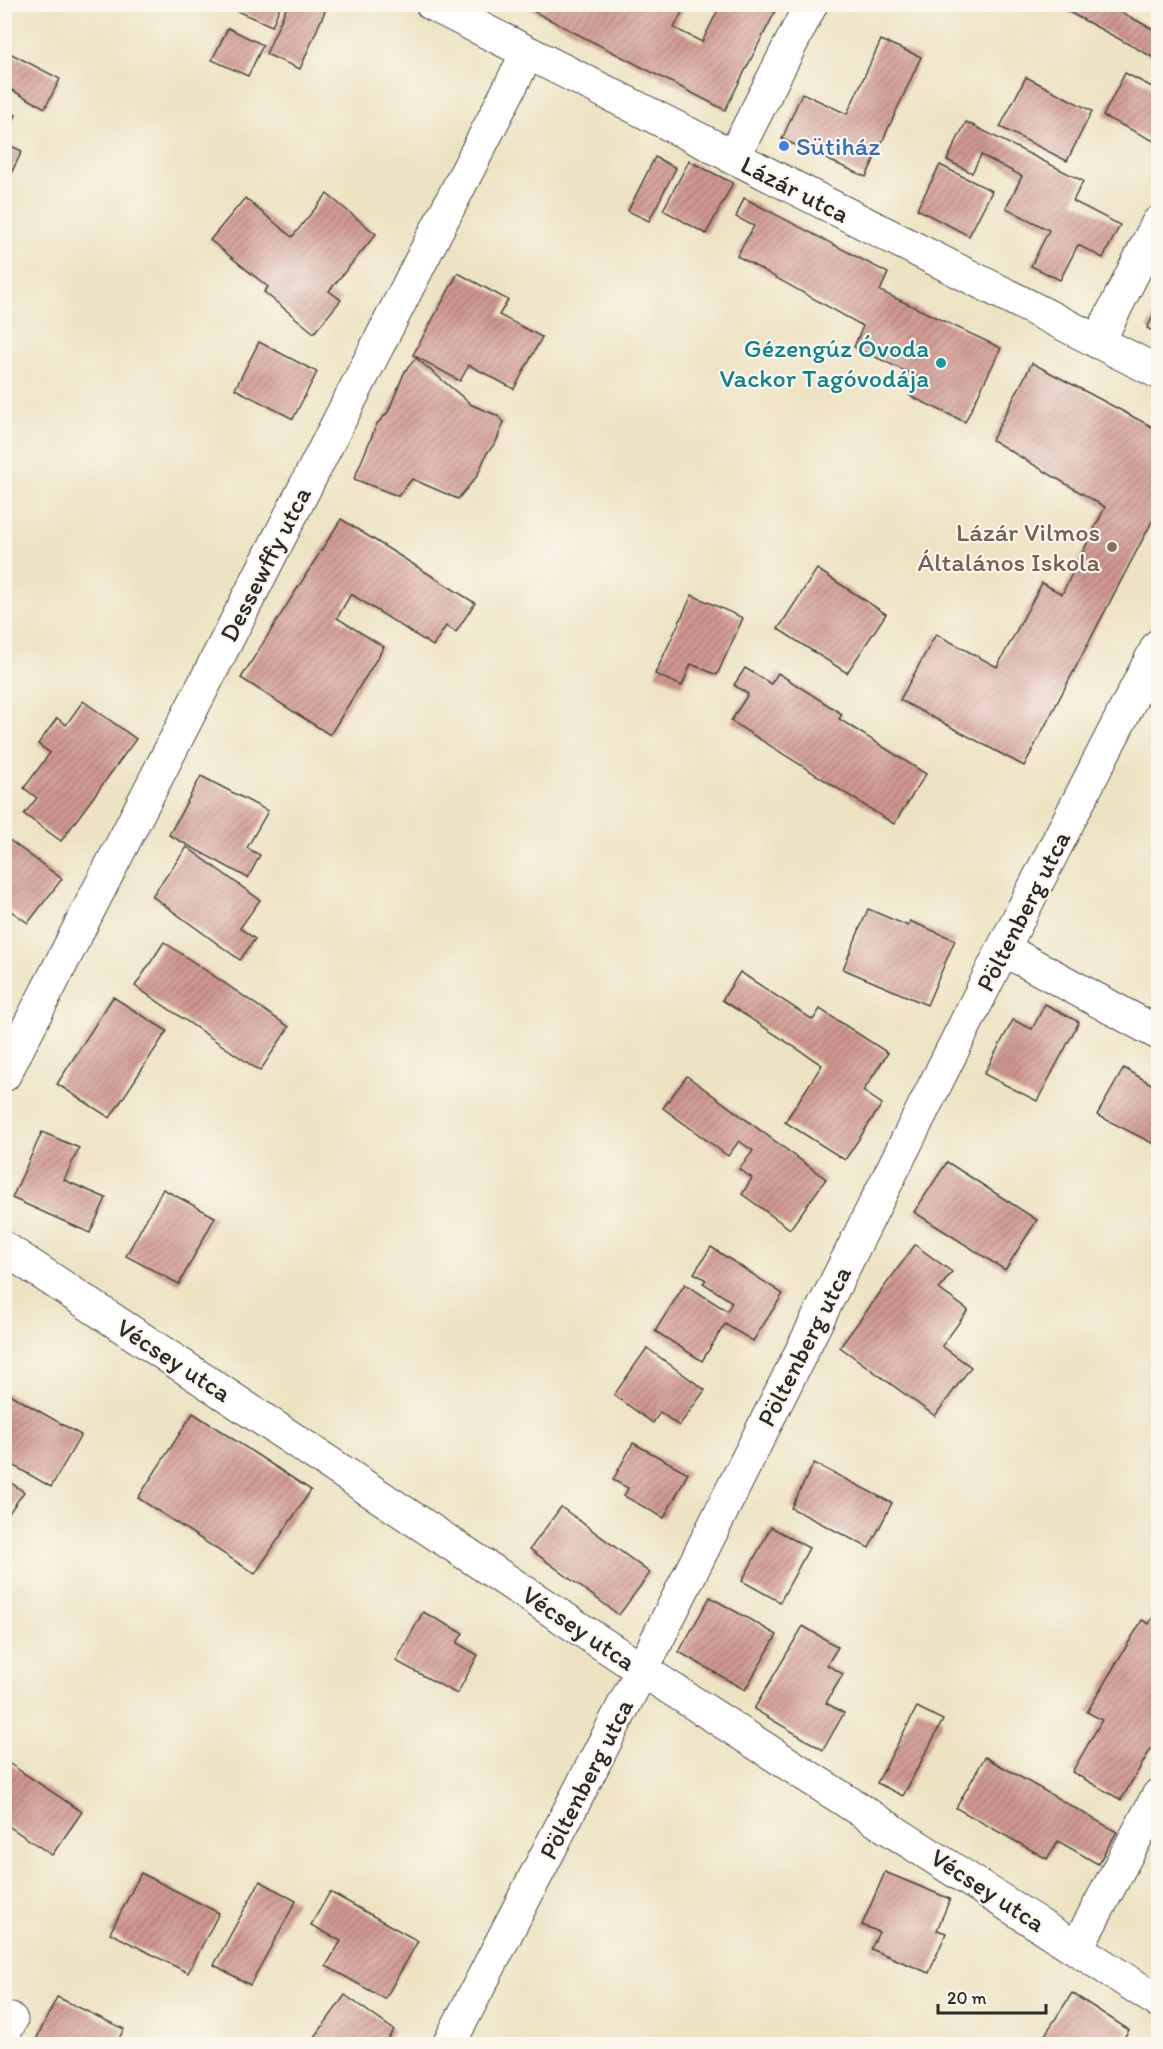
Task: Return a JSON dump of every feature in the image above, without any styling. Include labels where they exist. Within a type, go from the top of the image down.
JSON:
[{"type":"street","name":"Lázár utca","points":[[432,4],[526,54],[1158,372]]},
{"type":"street","points":[[733,158],[811,4]]},
{"type":"street","name":"Dessewffy utca","points":[[4,1075],[526,54]]},
{"type":"street","points":[[1098,342],[1158,223]]},
{"type":"street","name":"Pöltenberg utca","points":[[450,2044],[642,1670],[1003,949],[1158,646]]},
{"type":"street","points":[[1003,949],[1158,1033]]},
{"type":"street","name":"Vécsey utca","points":[[4,1248],[642,1670],[1158,2001]]},
{"type":"street","points":[[1077,1947],[1158,1796]]},
{"type":"building","points":[[220,4],[281,4],[272,26]]},
{"type":"building","points":[[288,4],[328,4],[300,69],[266,54]]},
{"type":"building","points":[[524,4],[686,4],[674,28],[702,42],[721,4],[779,4],[725,110],[523,6]]},
{"type":"building","points":[[1054,4],[1106,4],[1158,32],[1158,60]]},
{"type":"building","points":[[228,28],[263,45],[248,76],[212,60]]},
{"type":"building","points":[[881,40],[921,57],[866,177],[782,139],[802,93],[847,114]]},
{"type":"building","points":[[4,50],[60,79],[45,108],[4,86]]},
{"type":"building","points":[[1125,73],[1158,90],[1158,132],[1154,141],[1103,116]]},
{"type":"building","points":[[1026,77],[1092,111],[1067,161],[1000,127]]},
{"type":"building","points":[[4,109],[16,115],[4,137]]},
{"type":"building","points":[[966,122],[1083,181],[1073,201],[1120,225],[1103,258],[1078,245],[1060,280],[1031,266],[1049,230],[1006,208],[1022,176],[981,155],[972,173],[947,160]]},
{"type":"building","points":[[5,143],[22,151],[5,186]]},
{"type":"building","points":[[655,157],[676,168],[649,221],[628,211]]},
{"type":"building","points":[[689,161],[733,183],[706,234],[663,210]]},
{"type":"building","points":[[940,165],[992,191],[969,236],[917,209]]},
{"type":"building","points":[[327,194],[376,234],[329,291],[341,300],[314,333],[264,292],[268,287],[210,240],[245,198],[292,237]]},
{"type":"building","points":[[744,198],[888,273],[880,291],[1001,348],[965,422],[910,396],[918,377],[854,347],[863,326],[737,256],[754,226],[736,217]]},
{"type":"building","points":[[458,273],[508,300],[499,315],[542,337],[514,389],[469,365],[460,381],[413,355]]},
{"type":"building","points":[[1158,306],[1158,334],[1147,328]]},
{"type":"building","points":[[259,342],[317,372],[293,419],[235,389]]},
{"type":"building","points":[[416,358],[472,405],[496,415],[504,422],[477,476],[458,499],[412,479],[398,496],[354,479],[377,424],[388,412],[405,371]]},
{"type":"building","name":"Lázár Vilmos Általános Iskola","points":[[1032,363],[1158,430],[1158,510],[1024,766],[900,700],[936,634],[997,667],[1042,583],[1062,594],[1105,507],[992,440]]},
{"type":"building","points":[[341,519],[475,603],[456,632],[446,626],[433,646],[351,594],[337,618],[384,647],[330,735],[241,678]]},
{"type":"building","points":[[817,569],[886,614],[847,673],[778,629]]},
{"type":"building","points":[[692,595],[743,618],[717,675],[691,664],[682,686],[655,674]]},
{"type":"building","points":[[745,668],[771,684],[778,673],[842,714],[839,719],[926,774],[894,824],[731,721],[748,694],[734,685]]},
{"type":"building","points":[[83,701],[136,739],[61,841],[24,814],[37,798],[24,788],[50,753],[38,744],[57,718],[66,725]]},
{"type":"building","points":[[201,776],[268,811],[247,848],[260,855],[248,878],[169,835]]},
{"type":"building","points":[[4,836],[62,879],[28,923],[4,906]]},
{"type":"building","points":[[187,847],[260,900],[240,928],[255,939],[240,960],[152,896]]},
{"type":"building","points":[[868,909],[908,926],[910,921],[955,940],[927,1005],[843,969]]},
{"type":"building","points":[[164,942],[289,1027],[260,1071],[135,986]]},
{"type":"building","points":[[740,972],[813,1020],[820,1009],[888,1053],[863,1091],[882,1104],[845,1160],[785,1122],[822,1065],[722,1000]]},
{"type":"building","points":[[113,997],[167,1031],[110,1118],[57,1084]]},
{"type":"building","points":[[1045,1004],[1079,1022],[1037,1101],[984,1074],[1013,1020],[1032,1029]]},
{"type":"building","points":[[1124,1068],[1158,1088],[1158,1146],[1097,1115]]},
{"type":"building","points":[[687,1076],[826,1179],[790,1229],[742,1194],[752,1178],[739,1169],[753,1151],[739,1141],[728,1156],[663,1108]]},
{"type":"building","points":[[42,1132],[79,1148],[64,1180],[106,1198],[90,1233],[12,1198]]},
{"type":"building","points":[[947,1162],[1037,1220],[1005,1270],[914,1212]]},
{"type":"building","points":[[163,1189],[215,1217],[179,1284],[126,1256]]},
{"type":"building","points":[[915,1245],[952,1272],[939,1289],[968,1310],[942,1346],[971,1367],[935,1416],[840,1347]]},
{"type":"building","points":[[711,1247],[783,1294],[753,1341],[725,1324],[702,1361],[655,1331],[685,1284],[727,1311],[732,1302],[703,1283],[706,1280],[694,1273]]},
{"type":"building","points":[[647,1348],[705,1390],[679,1426],[660,1412],[653,1423],[614,1395]]},
{"type":"building","points":[[4,1391],[81,1435],[51,1487],[4,1460]]},
{"type":"building","points":[[193,1413],[311,1490],[255,1574],[138,1498]]},
{"type":"building","points":[[633,1443],[688,1473],[664,1518],[624,1496],[628,1488],[613,1480]]},
{"type":"building","points":[[814,1463],[892,1503],[869,1548],[791,1508]]},
{"type":"building","points":[[4,1478],[24,1492],[4,1520]]},
{"type":"building","points":[[561,1507],[650,1573],[619,1615],[530,1549]]},
{"type":"building","points":[[771,1527],[809,1548],[780,1602],[742,1581]]},
{"type":"building","points":[[710,1597],[777,1635],[745,1690],[679,1652]]},
{"type":"building","points":[[1158,1608],[1158,1737],[1121,1800],[1072,1772],[1102,1720],[1087,1712],[1142,1620],[1149,1624]]},
{"type":"building","points":[[423,1612],[463,1633],[457,1643],[478,1655],[457,1694],[396,1661]]},
{"type":"building","points":[[803,1626],[838,1647],[827,1665],[843,1674],[826,1703],[844,1713],[823,1750],[754,1709]]},
{"type":"building","points":[[917,1707],[943,1720],[903,1796],[877,1783]]},
{"type":"building","points":[[985,1757],[1117,1832],[1098,1864],[1058,1841],[1047,1859],[956,1808]]},
{"type":"building","points":[[4,1760],[82,1812],[52,1855],[4,1823]]},
{"type":"building","points":[[885,1872],[950,1899],[937,1930],[946,1933],[929,1973],[871,1949],[879,1932],[862,1925]]},
{"type":"building","points":[[141,1873],[219,1913],[188,1973],[110,1933]]},
{"type":"building","points":[[260,1881],[296,1901],[250,1985],[214,1965]]},
{"type":"building","points":[[330,1892],[418,1941],[385,1999],[326,1966],[341,1941],[311,1925]]},
{"type":"building","points":[[1072,1993],[1129,2030],[1120,2044],[1039,2044]]},
{"type":"building","points":[[345,1995],[394,2030],[384,2044],[325,2044],[315,2037]]},
{"type":"building","points":[[57,1997],[124,2029],[116,2044],[34,2044]]},
{"type":"place","name":"Sütiház","points":[[784,146]]},
{"type":"place","name":"Gézengúz Óvoda Vackor Tagóvodája","points":[[941,363]]},
{"type":"place","name":"Lázár Vilmos Általános Iskola","points":[[1112,547]]}]
